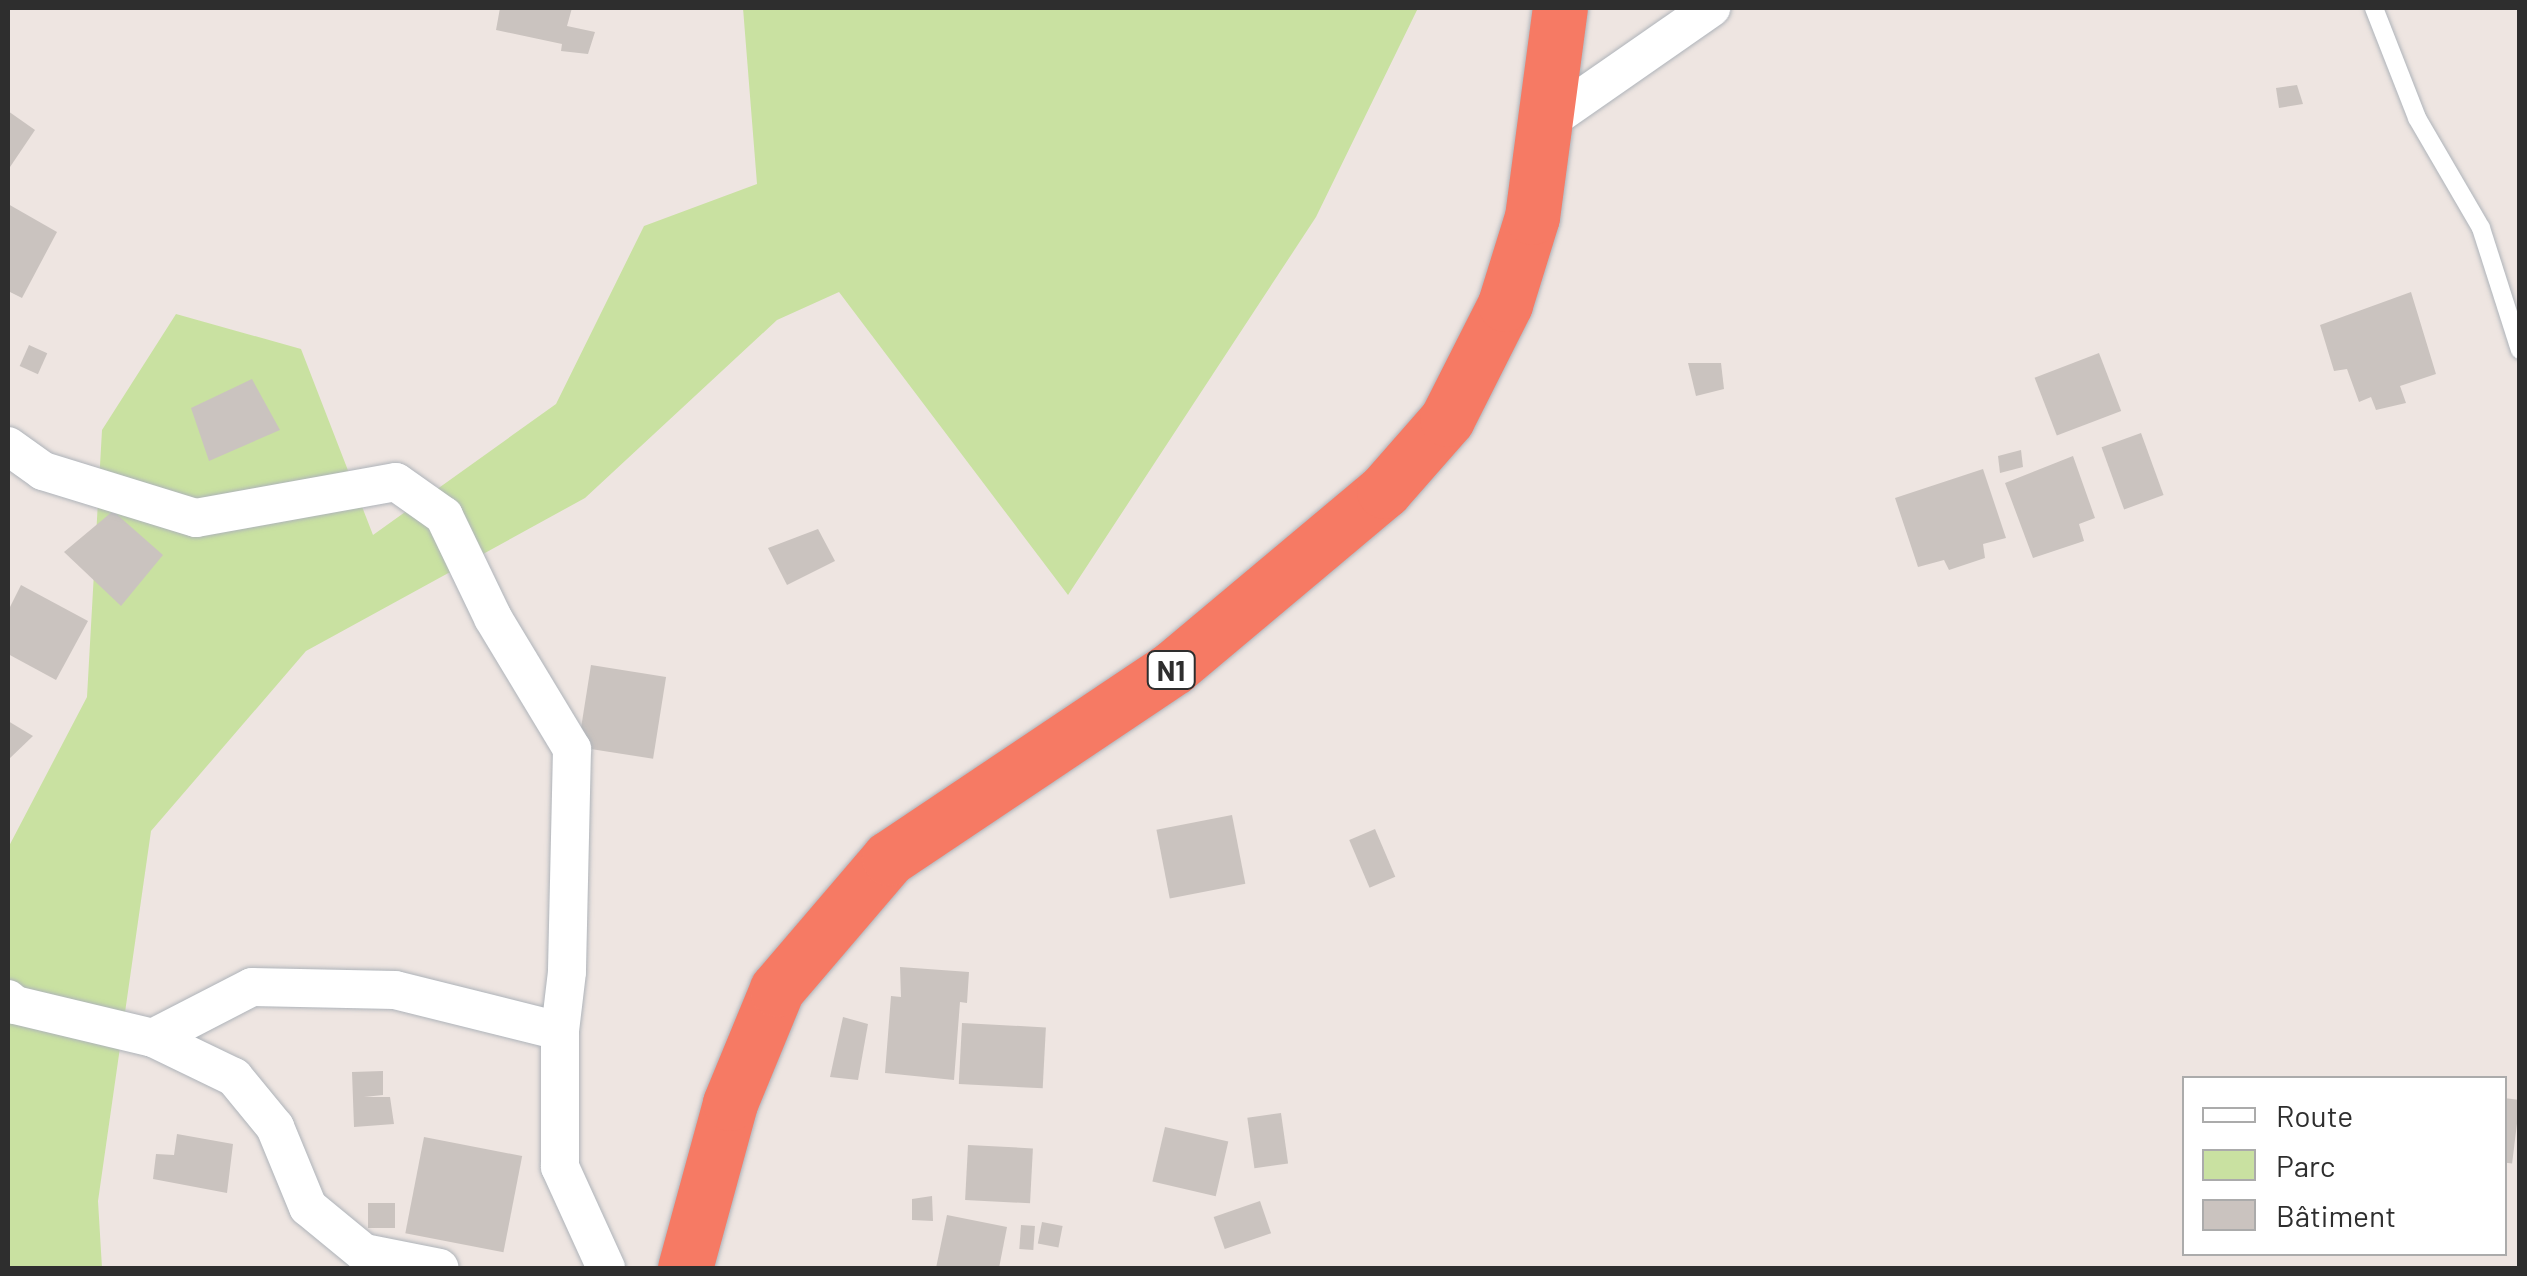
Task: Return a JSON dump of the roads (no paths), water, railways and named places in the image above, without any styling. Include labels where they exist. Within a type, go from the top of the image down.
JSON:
[{"type":"highway","name":"N1","points":[[686,1268],[730,1103],[778,989],[889,858],[1174,667],[1384,491],[1447,419],[1505,304],[1532,217],[1560,8]]},
{"type":"street","points":[[1547,122],[1711,8]]},
{"type":"street","points":[[8,446],[43,471],[196,518],[396,482],[444,516],[493,618],[572,749],[567,972],[560,1031],[560,1167],[606,1268]]},
{"type":"street","points":[[152,1038],[252,988],[395,990],[560,1031]]},
{"type":"street","points":[[8,998],[15,1005],[152,1038],[234,1077],[275,1127],[308,1207],[364,1252],[440,1268]]},
{"type":"lane","points":[[2374,8],[2417,118],[2481,228],[2520,350]]}]
